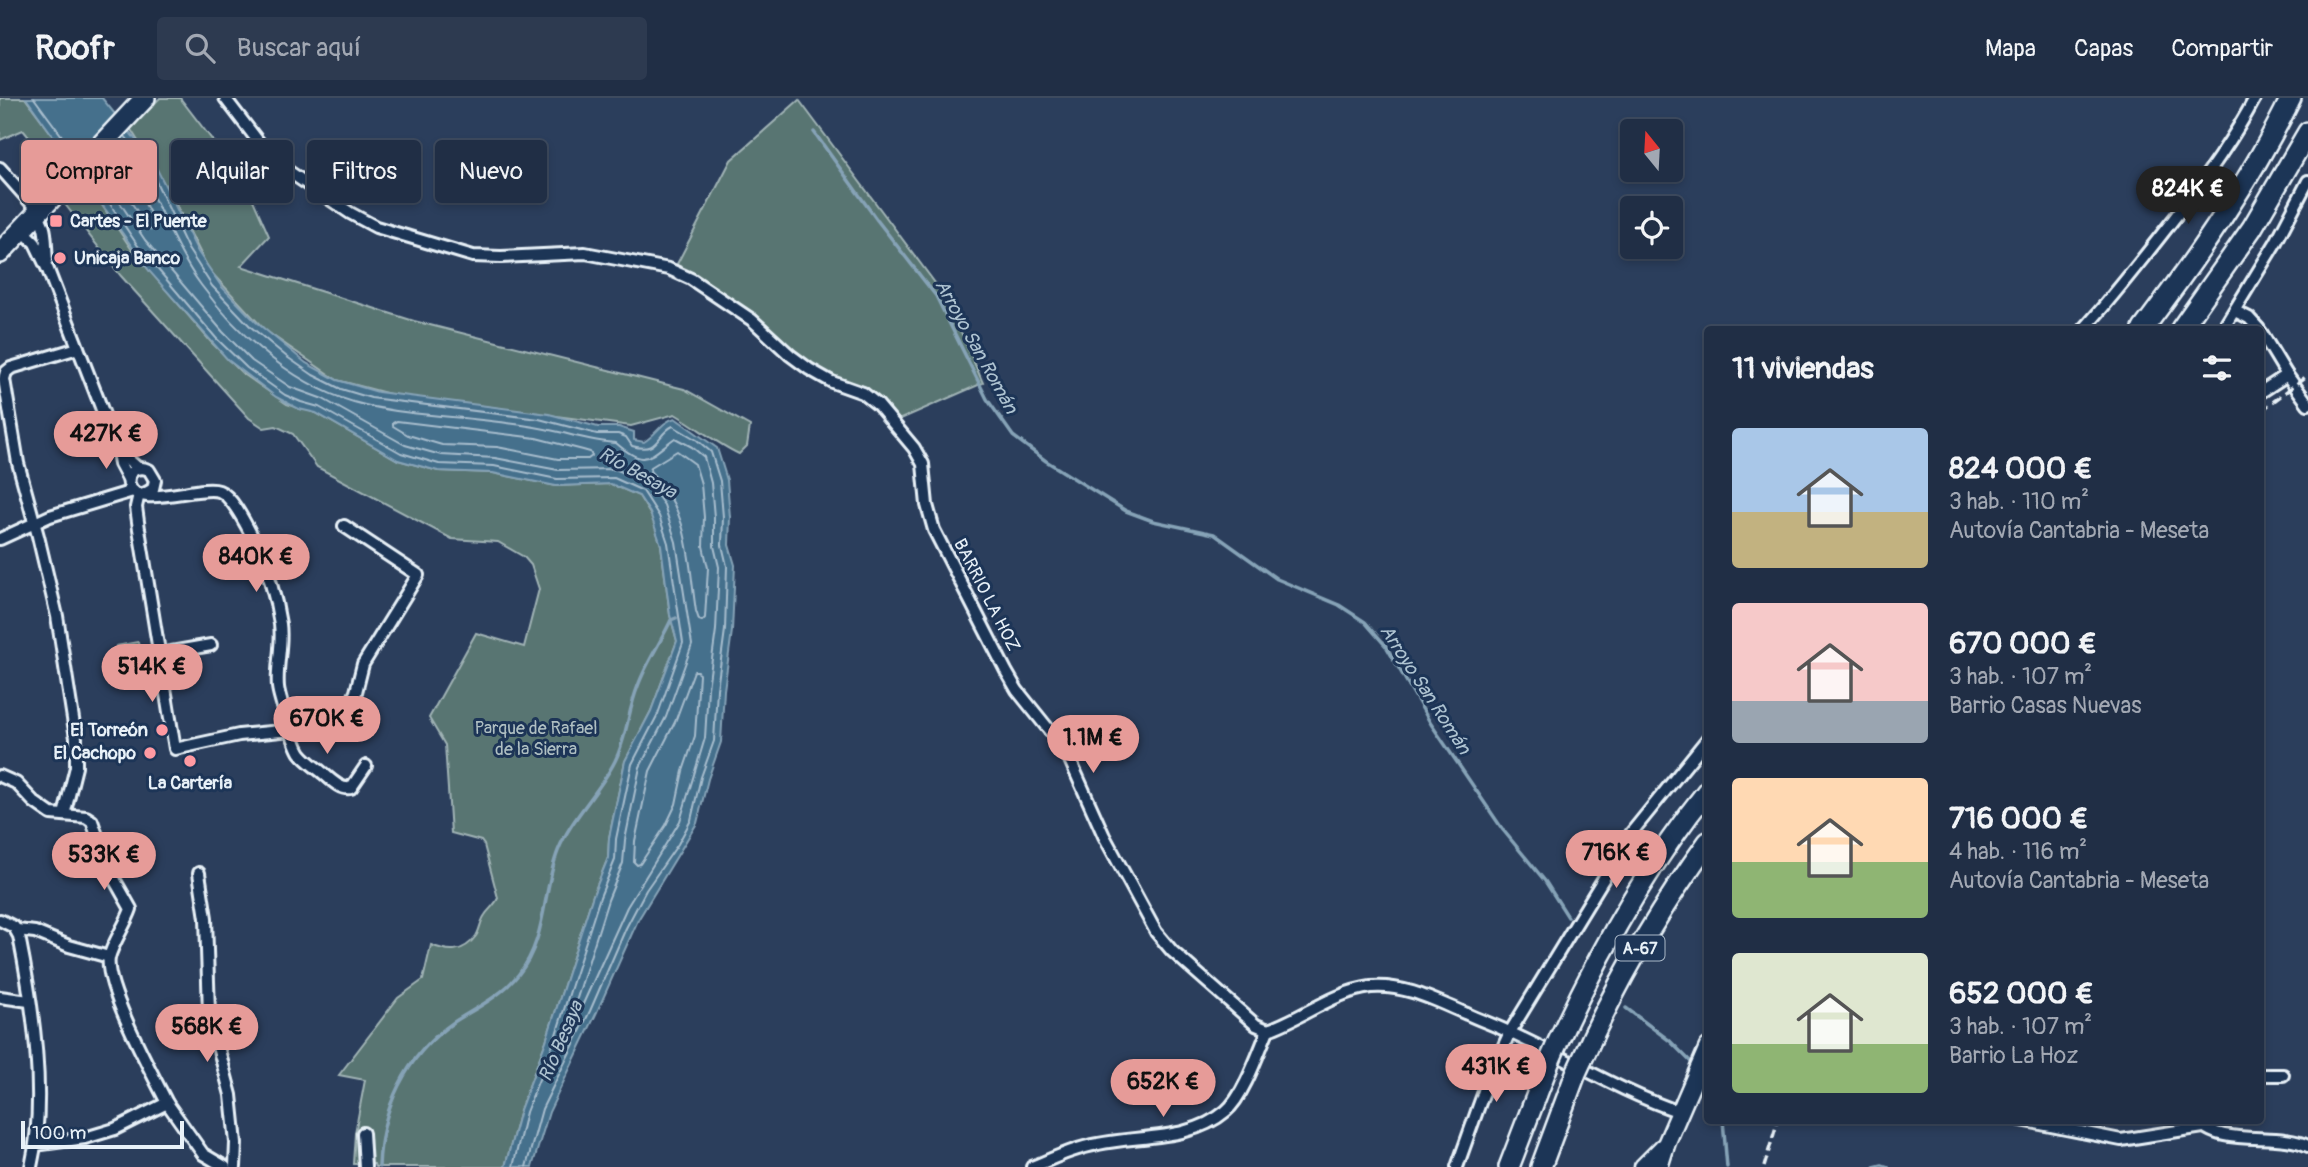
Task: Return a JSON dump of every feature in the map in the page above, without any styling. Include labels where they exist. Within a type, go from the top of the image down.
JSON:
[{"type":"highway","points":[[0,253],[145,98]]},
{"type":"highway","points":[[2145,326],[2221,219],[2291,98]]},
{"type":"highway","points":[[2183,326],[2252,228],[2308,132]]},
{"type":"highway","name":"A-67","points":[[1509,1167],[1553,1053],[1588,978],[1629,905],[1704,795]]},
{"type":"highway","name":"A-67","points":[[1541,1167],[1579,1067],[1638,951],[1704,848]]},
{"type":"street","name":"BARRIO LA HOZ","points":[[225,98],[261,145],[288,171],[350,213],[376,227],[473,256],[574,252],[669,269],[691,279],[752,320],[809,369],[871,399],[903,433],[923,464],[927,505],[934,530],[1017,690],[1066,751],[1099,826],[1144,913],[1172,951],[1240,1013],[1268,1030]]},
{"type":"street","points":[[2087,326],[2139,264],[2196,189],[2255,98]]},
{"type":"street","points":[[0,168],[40,211],[48,270]]},
{"type":"street","points":[[2225,326],[2308,181]]},
{"type":"street","points":[[22,230],[35,243],[48,270],[118,451],[120,464],[128,479],[139,493],[166,496],[202,490],[220,491],[232,503],[252,537],[261,556],[278,613],[281,649],[278,687],[300,753],[332,782],[345,789],[351,788],[366,766]]},
{"type":"street","points":[[2235,311],[2249,318],[2256,326]]},
{"type":"street","points":[[2264,337],[2308,404]]},
{"type":"street","points":[[65,815],[75,775],[77,746],[57,616],[18,463],[4,376],[16,366],[78,348]]},
{"type":"street","points":[[2264,390],[2287,375]]},
{"type":"street","points":[[118,451],[138,468]]},
{"type":"street","points":[[128,479],[132,471],[145,468],[151,472],[155,480],[154,486]]},
{"type":"street","points":[[0,540],[34,523],[110,498],[139,493],[154,486]]},
{"type":"street","points":[[154,486],[166,496]]},
{"type":"street","points":[[139,493],[136,512],[175,749],[239,735],[292,730],[313,725],[348,707],[356,692],[363,664],[418,575],[344,526]]},
{"type":"street","points":[[159,654],[211,645]]},
{"type":"street","points":[[1457,1167],[1487,1083],[1510,1032],[1632,832],[1704,743]]},
{"type":"street","points":[[0,776],[16,783],[51,814],[86,817],[94,825],[109,870],[131,909],[109,957],[112,979],[121,1005],[167,1103],[203,1154],[225,1167]]},
{"type":"street","points":[[199,873],[206,918],[209,1013],[231,1095],[235,1167]]},
{"type":"street","points":[[0,920],[17,930],[35,932],[69,946],[109,957]]},
{"type":"street","points":[[17,930],[29,1001],[38,1081],[35,1145],[31,1167]]},
{"type":"street","points":[[1032,1167],[1083,1147],[1179,1133],[1214,1119],[1228,1110],[1238,1094],[1268,1030],[1284,1025],[1345,994],[1369,987],[1395,987],[1427,997],[1510,1032],[1595,1076],[1680,1112]]},
{"type":"street","points":[[0,997],[29,1001]]},
{"type":"street","points":[[1659,1167],[1704,1057]]},
{"type":"street","points":[[2264,1075],[2283,1075]]},
{"type":"street","points":[[35,1145],[85,1138],[115,1129],[167,1103]]},
{"type":"street","points":[[2041,1124],[2121,1140],[2200,1124],[2217,1133],[2302,1143],[2308,1146]]},
{"type":"street","points":[[363,1133],[365,1167]]},
{"type":"street","points":[[1643,1167],[1667,1142]]},
{"type":"green space","points":[[0,98],[25,98],[56,140],[31,140],[23,130],[0,140]]},
{"type":"green space","points":[[160,98],[180,98],[212,140],[171,140],[171,194],[157,172],[157,140],[137,140],[130,128]]},
{"type":"green space","points":[[799,100],[935,283],[956,320],[983,383],[896,421],[846,383],[819,371],[789,349],[750,313],[676,266],[731,160]]},
{"type":"green space","name":"Parque de Rafael de la Sierra","points":[[64,203],[100,203],[132,250],[211,342],[242,373],[287,404],[316,413],[398,460],[438,471],[493,473],[556,486],[611,484],[639,496],[653,519],[661,545],[670,615],[677,641],[651,711],[625,761],[609,838],[608,858],[520,1110],[505,1167],[375,1167],[374,1164],[353,1164],[355,1133],[365,1080],[339,1075],[398,998],[423,980],[431,945],[449,950],[466,946],[476,936],[483,918],[498,898],[484,845],[481,841],[451,833],[445,745],[429,718],[476,633],[524,647],[539,589],[531,565],[524,557],[498,542],[452,539],[317,467],[293,434],[276,426],[264,428],[249,418],[121,276]]},
{"type":"green space","points":[[176,203],[254,203],[269,236],[241,266],[414,321],[684,389],[750,426],[747,446],[739,454],[675,414],[631,426],[390,394],[337,380],[266,331],[209,270]]},
{"type":"green space","points":[[138,642],[142,668],[120,672],[116,646]]},
{"type":"water","points":[[26,98],[102,98],[136,140],[56,140]]},
{"type":"water","name":"Río Besaya","points":[[157,169],[171,197],[171,203],[174,203],[198,252],[222,287],[256,322],[306,363],[337,380],[378,392],[549,414],[598,427],[619,427],[634,432],[634,440],[644,442],[666,422],[675,418],[717,448],[727,480],[729,545],[735,565],[732,631],[724,690],[721,742],[697,823],[638,920],[549,1112],[532,1167],[505,1167],[520,1110],[608,858],[609,838],[625,761],[651,711],[677,641],[670,615],[661,545],[650,513],[639,496],[611,484],[556,486],[493,473],[438,471],[398,460],[316,413],[299,409],[276,397],[228,360],[150,272],[101,203],[157,203]]},
{"type":"waterway","name":"Arroyo San Román","points":[[814,132],[936,296],[987,399],[1013,436],[1046,461],[1126,511],[1153,521],[1214,534],[1277,579],[1339,605],[1365,622],[1386,646],[1431,724],[1503,830],[1545,881],[1568,917]]},
{"type":"waterway","points":[[379,1167],[391,1105],[409,1068],[437,1036],[504,989],[527,961],[539,931],[558,851],[570,828],[615,761],[641,677],[671,620],[676,618]]},
{"type":"waterway","name":"Arroyo San Román","points":[[1626,1008],[1670,1041],[1694,1065]]},
{"type":"waterway","name":"Arroyo San Román","points":[[1723,1124],[1727,1167]]},
{"type":"waterway","name":"Arroyo San Román","points":[[1874,1167],[1888,1167]]},
{"type":"railway","points":[[2264,409],[2308,375]]},
{"type":"railway","points":[[1764,1167],[1777,1124]]},
{"type":"place","name":"Cartes - El Puente","points":[[56,221]]},
{"type":"place","name":"Unicaja Banco","points":[[60,258]]},
{"type":"place","name":"El Torreón","points":[[162,730]]},
{"type":"place","name":"El Cachopo","points":[[150,753]]},
{"type":"place","name":"La Cartería","points":[[190,761]]}]
